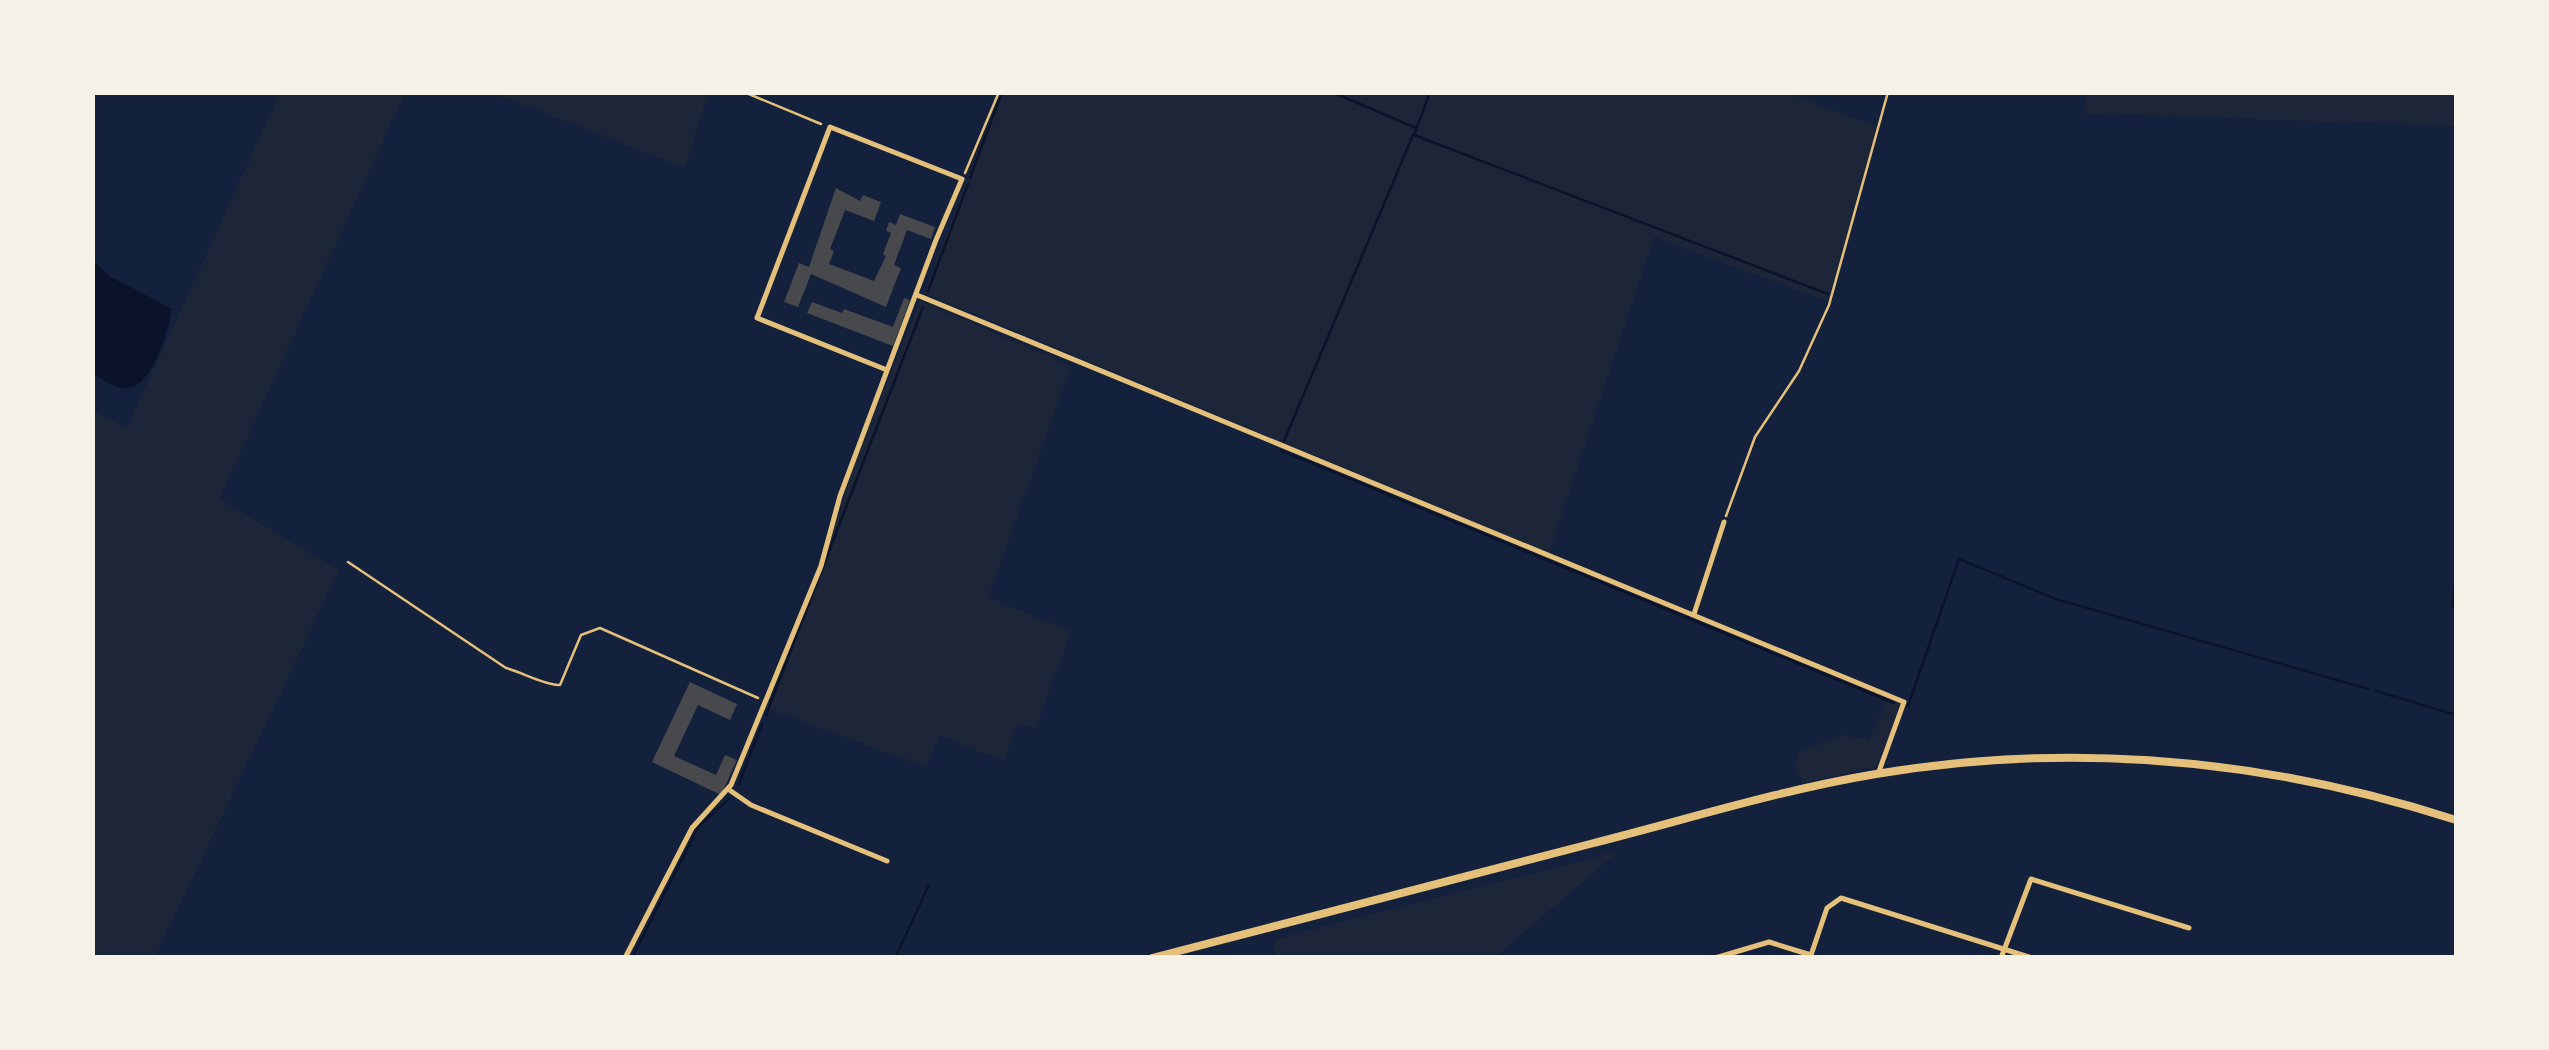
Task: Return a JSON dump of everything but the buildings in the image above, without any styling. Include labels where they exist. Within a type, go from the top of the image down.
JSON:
[{"type":"main road","points":[[1152,958],[1816,786],[1948,764],[2042,757],[2181,760],[2296,777],[2456,820]]},
{"type":"street","points":[[625,958],[692,828],[728,789],[821,566],[840,496],[962,179],[830,128],[757,318],[887,370]]},
{"type":"street","points":[[917,295],[1904,702],[1878,774]]},
{"type":"street","points":[[1694,614],[1724,522]]},
{"type":"street","points":[[728,789],[751,805],[887,861]]},
{"type":"street","points":[[2001,958],[2026,886],[2035,878],[2188,928]]},
{"type":"street","points":[[1715,958],[1769,942],[1810,956],[1827,908],[1836,899],[1848,898],[2032,958]]},
{"type":"path","points":[[744,92],[830,128]]},
{"type":"path","points":[[962,179],[999,92]]},
{"type":"path","points":[[1724,522],[1755,437],[1807,356],[1828,305],[1888,92]]},
{"type":"path","points":[[348,562],[506,668],[554,686],[560,686],[565,678],[581,635],[600,628],[764,700]]},
{"type":"shaded area","points":[[708,92],[685,168],[493,93]]},
{"type":"shaded area","points":[[1787,92],[1877,127],[1829,302],[1654,237],[1549,553],[924,293],[1000,93]]},
{"type":"shaded area","points":[[280,93],[405,93],[219,499],[339,570],[155,957],[93,957],[93,411],[127,428]]},
{"type":"shaded area","points":[[2088,93],[2456,93],[2456,126],[2083,113]]},
{"type":"shaded area","points":[[92,260],[111,277],[172,309],[157,359],[150,372],[132,387],[117,387],[93,373]]},
{"type":"shaded area","points":[[920,301],[1071,366],[988,597],[1071,632],[1035,729],[1018,723],[1004,761],[939,735],[926,767],[763,707],[822,567],[856,459]]},
{"type":"shaded area","points":[[1888,698],[1903,704],[1876,766],[1804,783],[1796,768],[1799,752],[1841,735],[1869,740]]},
{"type":"shaded area","points":[[1619,851],[1495,957],[1274,957],[1276,939]]},
{"type":"waterway","points":[[970,178],[1002,92]]},
{"type":"waterway","points":[[1332,92],[1416,128]]},
{"type":"waterway","points":[[1430,92],[1414,135],[1828,294]]},
{"type":"waterway","points":[[1284,441],[1413,135]]},
{"type":"waterway","points":[[928,291],[968,184]]},
{"type":"waterway","points":[[766,715],[923,307]]},
{"type":"waterway","points":[[1280,450],[1894,703]]},
{"type":"waterway","points":[[1908,706],[1959,559],[2056,599],[2368,689]]},
{"type":"waterway","points":[[2456,573],[2456,607]]},
{"type":"waterway","points":[[2376,691],[2456,715]]},
{"type":"waterway","points":[[739,784],[762,724]]},
{"type":"waterway","points":[[632,958],[699,826],[729,799]]},
{"type":"waterway","points":[[895,958],[929,885]]}]
